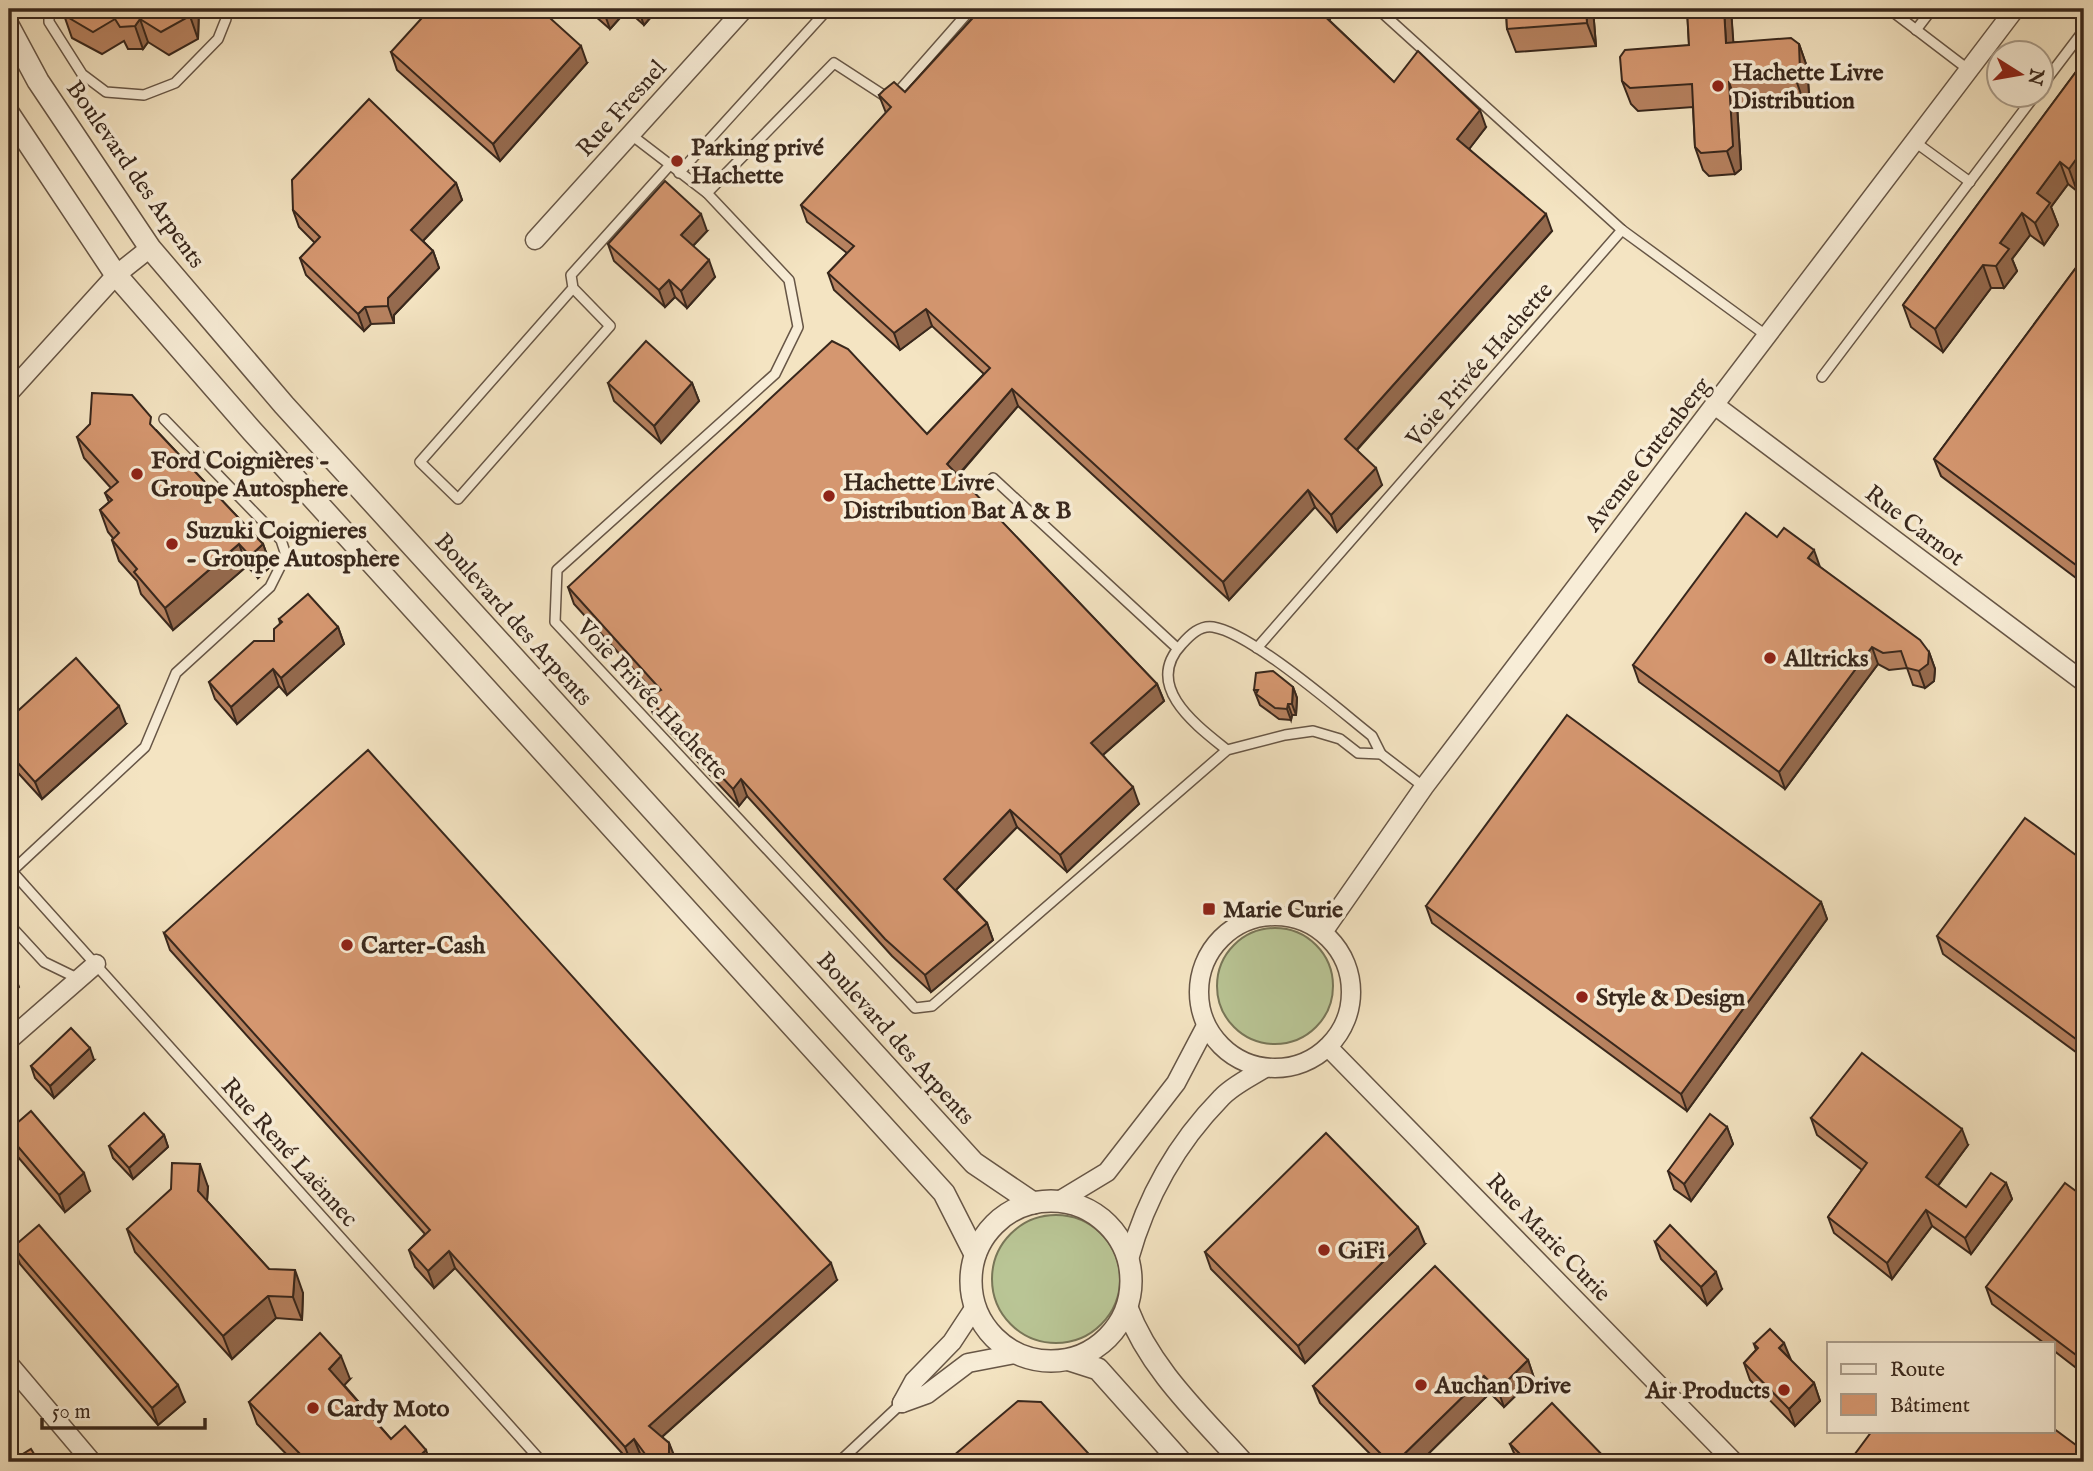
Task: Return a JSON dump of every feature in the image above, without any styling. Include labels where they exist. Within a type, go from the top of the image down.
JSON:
[{"type":"street","name":"Rue Fresnel","points":[[535,240],[744,9]]},
{"type":"street","name":"Avenue Gutenberg","points":[[1323,932],[1424,787],[2015,9]]},
{"type":"street","name":"Boulevard des Arpents","points":[[9,27],[38,81],[150,248],[284,405],[974,1163],[1033,1203]]},
{"type":"street","points":[[9,114],[116,275],[252,432],[944,1193],[975,1254]]},
{"type":"street","points":[[9,393],[116,275],[150,248]]},
{"type":"street","name":"Rue Carnot","points":[[1716,406],[2084,682]]},
{"type":"street","points":[[1275,914],[1300,919],[1323,932],[1340,951],[1350,975],[1351,1001],[1343,1026],[1328,1047],[1310,1060],[1288,1068],[1265,1068],[1244,1062],[1222,1048],[1206,1027],[1198,1002],[1199,975],[1209,951],[1226,932],[1249,919],[1275,914]]},
{"type":"street","points":[[9,1040],[96,964]]},
{"type":"street","points":[[1059,1201],[1107,1172],[1176,1083],[1206,1027]]},
{"type":"street","name":"Rue Marie Curie","points":[[1328,1047],[1734,1462]]},
{"type":"street","points":[[1070,1360],[1096,1348],[1116,1329],[1127,1308],[1132,1288],[1129,1259],[1138,1226],[1168,1163],[1222,1096],[1265,1068]]},
{"type":"street","points":[[1129,1259],[1110,1226],[1091,1211],[1059,1201],[1033,1203],[1011,1211],[994,1224],[975,1254],[970,1280],[975,1307],[983,1324],[996,1340],[1016,1354],[1034,1360],[1070,1360],[1098,1368],[1181,1462]]},
{"type":"street","points":[[902,1403],[914,1381],[952,1342],[975,1307]]},
{"type":"street","points":[[1127,1308],[1138,1336],[1162,1373],[1242,1462]]},
{"type":"street","points":[[902,1403],[927,1394],[968,1363],[1016,1354]]},
{"type":"street","points":[[9,1364],[93,1462]]},
{"type":"lane","points":[[49,9],[49,22],[82,74],[106,92],[144,95],[175,83],[218,39],[226,19],[222,9]]},
{"type":"lane","points":[[679,173],[828,9]]},
{"type":"lane","points":[[630,134],[707,193],[834,63],[891,100],[971,9]]},
{"type":"lane","points":[[1378,9],[1622,230],[1768,336]]},
{"type":"lane","points":[[1889,9],[1969,70]]},
{"type":"lane","points":[[1916,30],[1932,9]]},
{"type":"lane","points":[[2054,70],[2084,30]]},
{"type":"lane","points":[[1822,377],[2026,108]]},
{"type":"lane","points":[[1914,142],[1970,182]]},
{"type":"lane","points":[[573,288],[420,462],[458,499],[610,326],[573,288],[571,275],[669,166]]},
{"type":"lane","name":"Voie Privée Hachette","points":[[707,193],[789,280],[798,327],[775,374],[557,570],[555,622],[915,1008],[932,1006],[1227,750],[1285,735],[1313,731],[1340,739],[1358,752],[1381,754]]},
{"type":"lane","name":"Voie Privée Hachette","points":[[1424,787],[1381,754],[1372,736],[1256,648],[1622,230]]},
{"type":"lane","points":[[10,869],[145,747],[176,673],[270,587],[286,555],[281,541],[164,419]]},
{"type":"lane","points":[[993,478],[1177,648]]},
{"type":"lane","points":[[1227,750],[1185,715],[1172,694],[1168,672],[1177,648],[1200,628],[1212,627],[1256,648]]},
{"type":"lane","name":"Rue René Laënnec","points":[[10,869],[542,1462]]},
{"type":"lane","points":[[9,924],[44,962],[79,979]]},
{"type":"lane","points":[[839,1462],[902,1403]]},
{"type":"green space","points":[[1275,928],[1297,932],[1316,945],[1329,964],[1333,986],[1329,1008],[1316,1027],[1297,1040],[1275,1044],[1253,1040],[1234,1027],[1221,1008],[1217,986],[1221,964],[1234,945],[1253,932]]},
{"type":"green space","points":[[1056,1215],[1081,1220],[1101,1234],[1115,1254],[1120,1279],[1115,1304],[1101,1324],[1081,1338],[1056,1343],[1031,1338],[1011,1324],[997,1304],[992,1279],[997,1254],[1011,1234],[1031,1220]]},
{"type":"building","points":[[64,9],[190,9],[190,16],[161,32],[140,19],[135,26],[120,27],[115,19],[93,32],[64,15]]},
{"type":"building","points":[[430,9],[540,9],[581,46],[493,144],[391,52]]},
{"type":"building","name":"Hachette Livre Distribution Bat A & B","points":[[981,9],[1317,9],[1394,82],[1418,51],[1480,110],[1457,139],[1546,214],[1345,439],[1376,468],[1331,515],[1308,490],[1223,582],[1012,389],[947,464],[1157,684],[1091,743],[1133,787],[1060,855],[1010,810],[944,879],[987,923],[925,975],[885,939],[741,779],[733,789],[647,697],[661,690],[568,587],[832,341],[848,349],[927,434],[990,368],[926,309],[894,333],[828,273],[854,246],[801,205],[891,107],[879,95],[894,82],[905,92]]},
{"type":"building","points":[[1506,9],[1586,9],[1587,23],[1507,29]]},
{"type":"building","points":[[1687,9],[1724,9],[1726,43],[1791,38],[1799,44],[1800,71],[1795,77],[1729,82],[1733,146],[1727,151],[1701,153],[1695,147],[1692,84],[1630,88],[1622,81],[1620,57],[1625,50],[1689,45]]},
{"type":"building","points":[[2084,61],[2084,129],[2076,140],[2082,151],[2069,169],[2060,162],[2037,193],[2050,203],[2035,223],[2022,213],[2000,243],[2009,249],[1996,266],[1983,265],[1935,329],[1903,305],[2049,108],[2054,108],[2054,101]]},
{"type":"building","points":[[369,99],[456,183],[411,230],[433,251],[388,298],[388,306],[365,307],[358,314],[300,258],[320,237],[293,210],[292,180]]},
{"type":"building","points":[[665,181],[701,214],[681,235],[709,260],[681,291],[669,280],[659,290],[608,244]]},
{"type":"building","points":[[2084,257],[2084,571],[1934,459]]},
{"type":"building","points":[[646,341],[692,383],[654,426],[608,383]]},
{"type":"building","points":[[92,393],[132,395],[151,417],[150,424],[263,544],[250,556],[239,544],[165,608],[134,572],[137,569],[112,540],[119,533],[100,510],[112,500],[105,493],[118,482],[77,437],[90,424]]},
{"type":"building","name":"Alltricks","points":[[1746,513],[1777,537],[1784,528],[1814,550],[1808,558],[1920,640],[1929,652],[1928,664],[1919,671],[1907,668],[1901,651],[1883,653],[1872,647],[1779,772],[1633,665]]},
{"type":"building","points":[[308,594],[338,627],[281,678],[273,669],[231,707],[209,682],[254,641],[274,641],[274,629],[282,622],[279,619]]},
{"type":"building","points":[[76,658],[119,706],[35,782],[9,753],[9,719]]},
{"type":"building","points":[[1273,671],[1293,687],[1292,704],[1288,704],[1287,709],[1275,708],[1256,694],[1258,690],[1254,690],[1256,673]]},
{"type":"building","points":[[1567,715],[1821,902],[1681,1094],[1426,906]]},
{"type":"building","points":[[368,750],[831,1263],[649,1426],[669,1443],[669,1453],[664,1458],[655,1461],[648,1458],[634,1439],[625,1447],[449,1251],[428,1271],[409,1250],[430,1230],[164,933]]},
{"type":"building","points":[[2025,818],[2084,861],[2084,1045],[1937,936]]},
{"type":"building","points":[[71,1028],[90,1048],[50,1086],[31,1066]]},
{"type":"building","points":[[1862,1053],[1962,1129],[1926,1177],[1966,1207],[1991,1173],[2006,1183],[1965,1238],[1926,1210],[1887,1263],[1828,1217],[1867,1163],[1811,1118]]},
{"type":"building","points":[[31,1111],[84,1173],[59,1195],[9,1136],[9,1130]]},
{"type":"building","points":[[144,1113],[164,1135],[129,1168],[109,1146]]},
{"type":"building","points":[[1710,1114],[1727,1127],[1684,1184],[1668,1171]]},
{"type":"building","points":[[1326,1133],[1418,1227],[1298,1346],[1205,1252]]},
{"type":"building","points":[[172,1163],[200,1164],[198,1191],[269,1269],[295,1270],[293,1297],[268,1296],[223,1336],[127,1229],[171,1189]]},
{"type":"building","points":[[2065,1183],[2084,1197],[2084,1361],[1986,1287]]},
{"type":"building","points":[[39,1225],[178,1385],[152,1408],[13,1247]]},
{"type":"building","points":[[1670,1225],[1716,1272],[1701,1287],[1655,1242]]},
{"type":"building","points":[[1435,1266],[1528,1360],[1498,1390],[1484,1376],[1396,1462],[1389,1462],[1313,1386]]},
{"type":"building","points":[[1770,1329],[1784,1343],[1779,1348],[1814,1383],[1789,1409],[1744,1363],[1758,1348],[1754,1344]]},
{"type":"building","name":"Cardy Moto","points":[[320,1333],[341,1356],[329,1369],[391,1439],[405,1426],[426,1450],[413,1462],[308,1462],[249,1402]]},
{"type":"building","points":[[1018,1401],[1041,1402],[1088,1453],[1087,1462],[946,1462]]},
{"type":"building","points":[[1552,1403],[1609,1462],[1528,1462],[1510,1444]]},
{"type":"building","points":[[2054,1429],[2084,1451],[2084,1462],[1849,1462],[1871,1432],[2054,1432]]},
{"type":"building","points":[[31,1449],[39,1462],[10,1462]]},
{"type":"place","name":"Hachette Livre Distribution","points":[[1718,86]]},
{"type":"place","name":"Parking privé Hachette","points":[[677,161]]},
{"type":"place","name":"Ford Coignières - Groupe Autosphere","points":[[137,474]]},
{"type":"place","name":"Hachette Livre Distribution Bat A & B","points":[[829,496]]},
{"type":"place","name":"Suzuki Coignieres - Groupe Autosphere","points":[[172,544]]},
{"type":"place","name":"Alltricks","points":[[1770,658]]},
{"type":"place","name":"Marie Curie","points":[[1209,909]]},
{"type":"place","name":"Carter-Cash","points":[[347,945]]},
{"type":"place","name":"Style & Design","points":[[1582,997]]},
{"type":"place","name":"GiFi","points":[[1324,1250]]},
{"type":"place","name":"Auchan Drive","points":[[1421,1385]]},
{"type":"place","name":"Air Products","points":[[1784,1390]]},
{"type":"place","name":"Cardy Moto","points":[[313,1408]]}]
